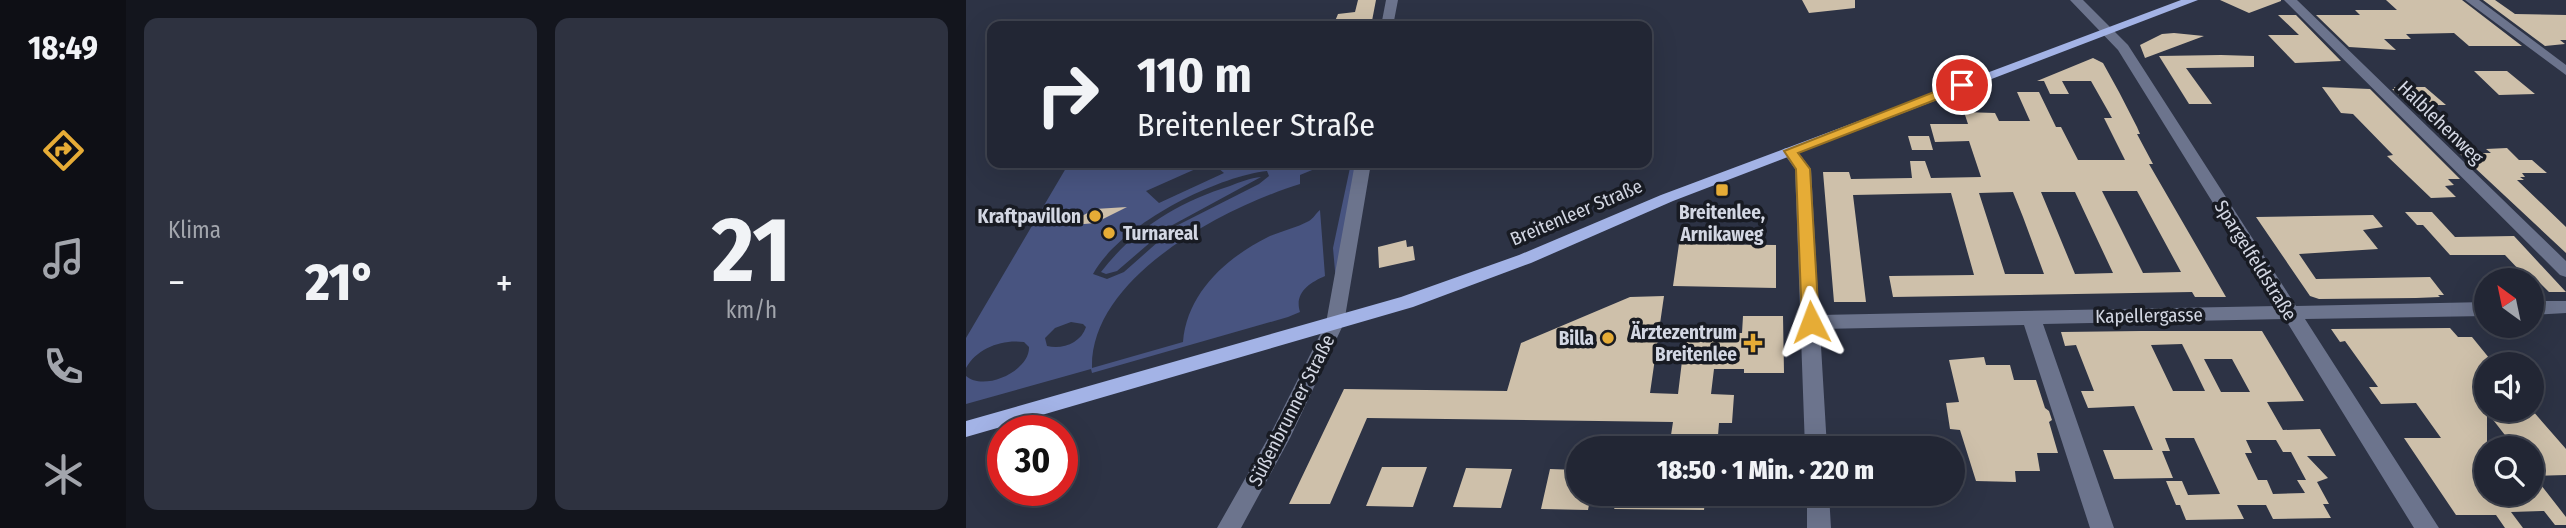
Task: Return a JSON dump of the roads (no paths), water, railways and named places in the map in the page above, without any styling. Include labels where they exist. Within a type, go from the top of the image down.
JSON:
[{"type":"main road","name":"Breitenleer Straße","points":[[966,429],[1407,302],[1525,259],[1667,198],[2192,0]]},
{"type":"street","points":[[1388,21],[1392,0]]},
{"type":"street","name":"Spargelfeldstraße","points":[[2076,0],[2123,48],[2288,313],[2427,528]]},
{"type":"street","name":"Halblehenweg","points":[[2290,0],[2566,271]]},
{"type":"street","points":[[2471,0],[2566,71]]},
{"type":"street","points":[[1790,151],[1803,169],[1816,436]]},
{"type":"street","name":"Süßenbrunner Straße","points":[[1229,528],[1279,438],[1335,323],[1362,168]]},
{"type":"street","points":[[2544,308],[2566,307]]},
{"type":"street","name":"Kapellergasse","points":[[1811,322],[2474,309]]},
{"type":"street","points":[[2031,317],[2102,528]]},
{"type":"street","points":[[1818,506],[1819,528]]},
{"type":"place","name":"Breitenlee, Arnikaweg","points":[[1722,190]]},
{"type":"place","name":"Kraftpavillon","points":[[1095,216]]},
{"type":"place","name":"Turnareal","points":[[1109,233]]},
{"type":"place","name":"Billa","points":[[1608,338]]},
{"type":"place","name":"Ärztezentrum Breitenlee","points":[[1753,343]]}]
